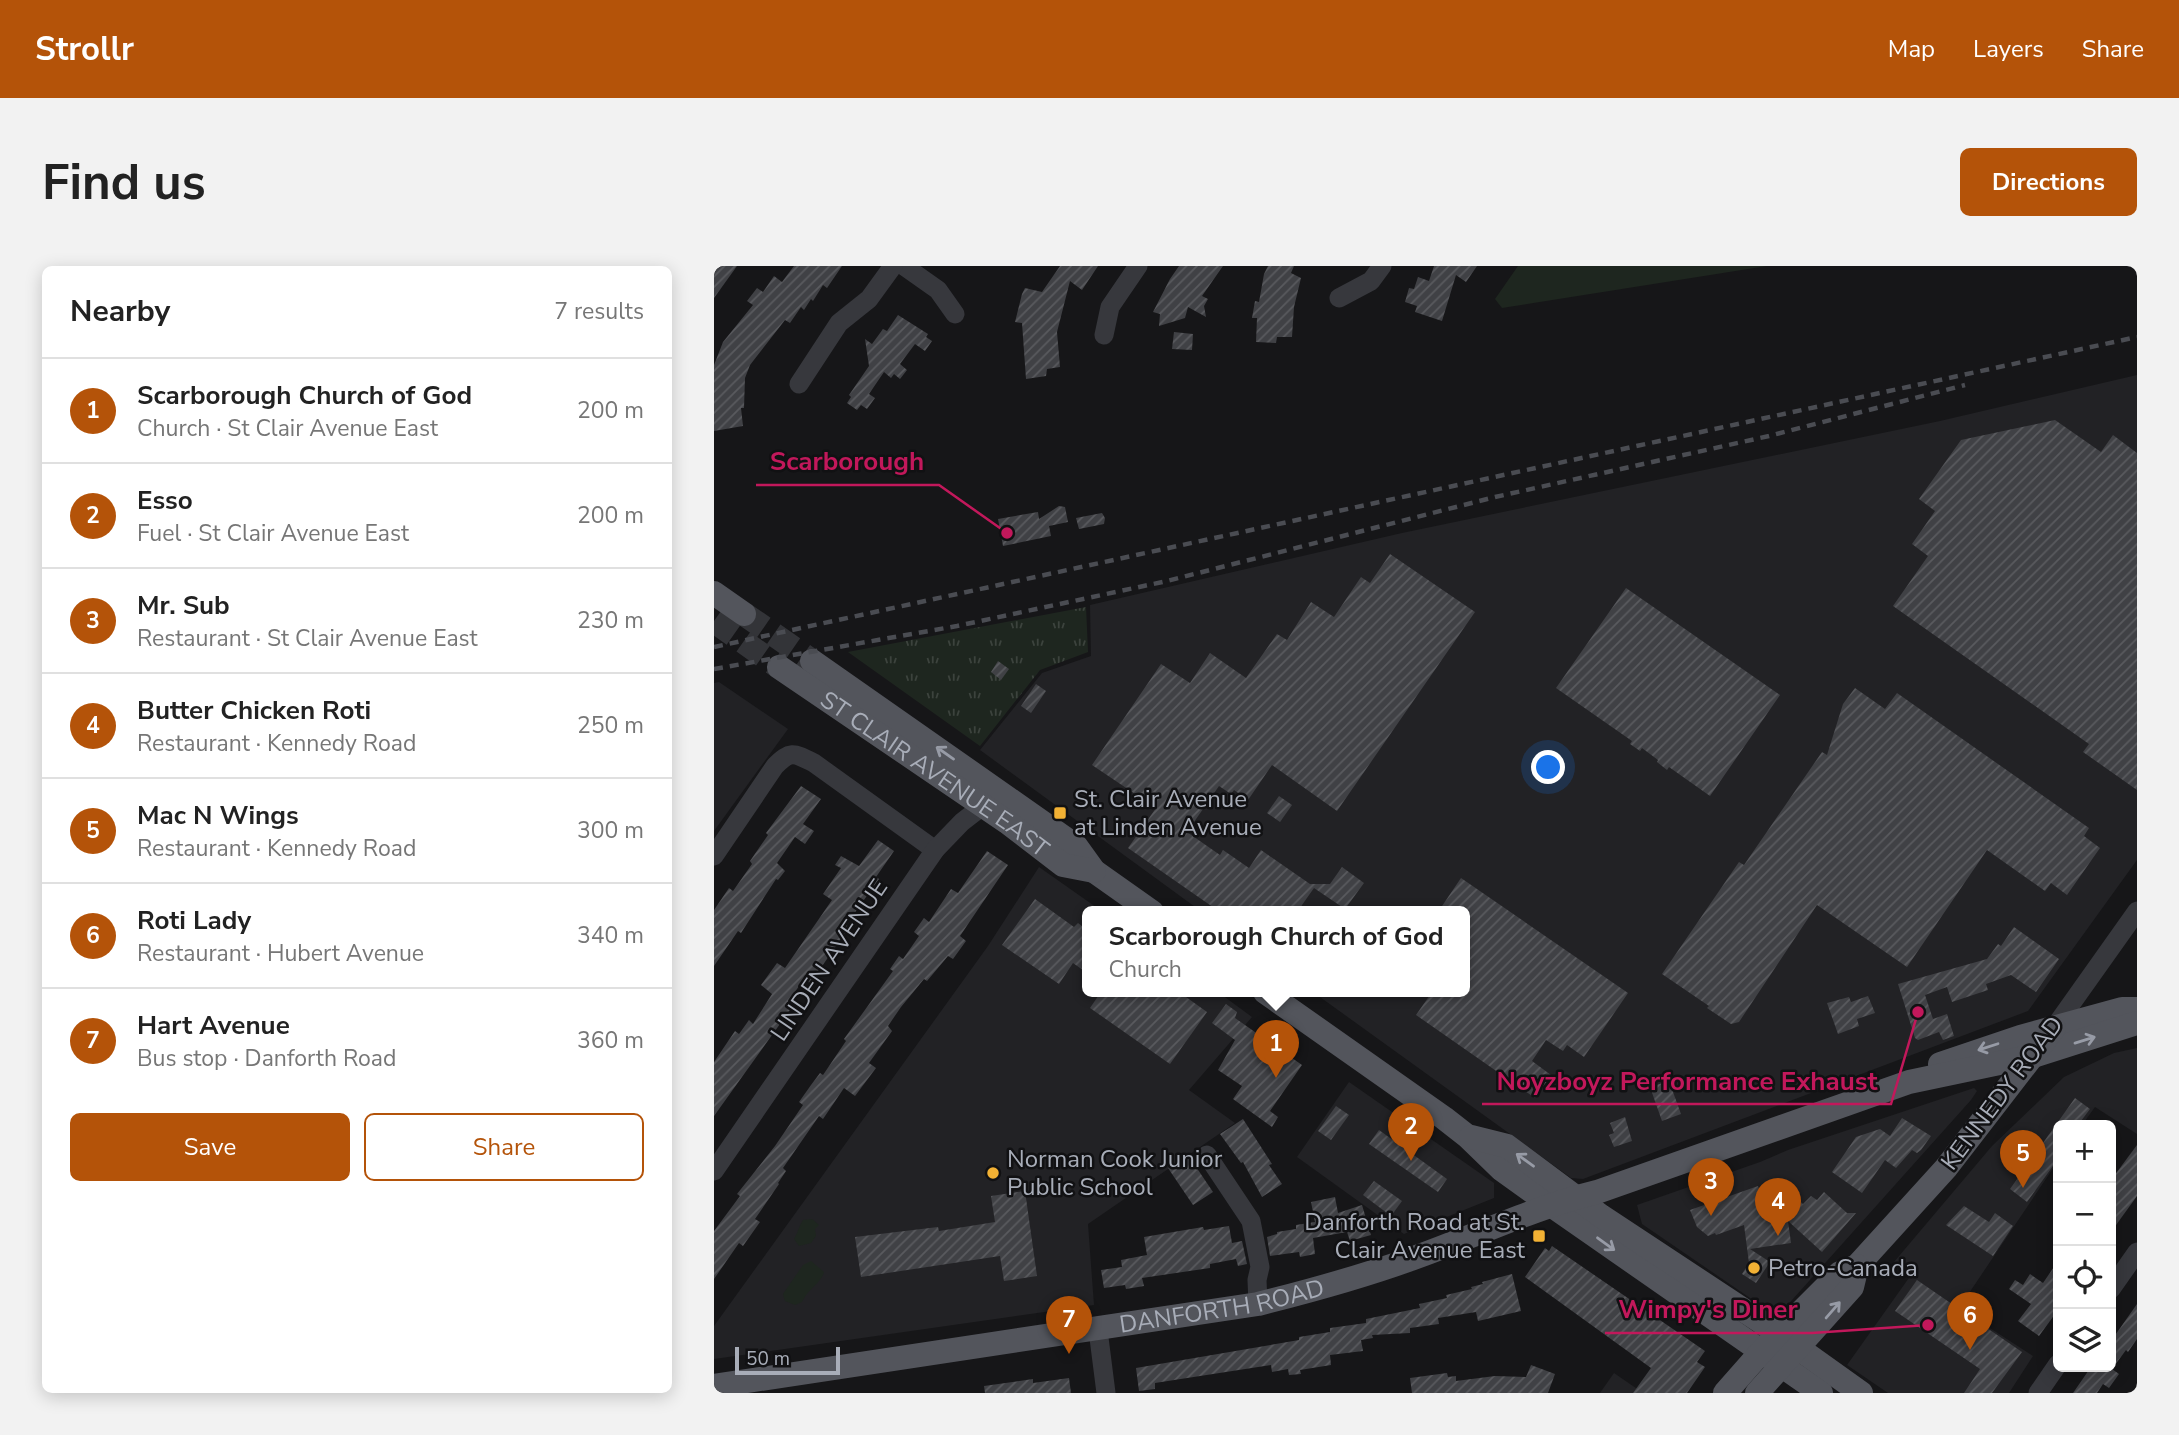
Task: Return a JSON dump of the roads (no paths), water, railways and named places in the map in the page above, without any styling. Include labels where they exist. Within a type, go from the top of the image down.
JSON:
[{"type":"main road","points":[[714,593],[744,614]]},
{"type":"main road","name":"ST CLAIR AVENUE EAST","points":[[813,661],[991,799]]},
{"type":"main road","name":"ST CLAIR AVENUE EAST","points":[[779,667],[991,799],[1076,846],[1094,871],[1144,906]]},
{"type":"main road","points":[[1272,997],[1467,1136],[1501,1169],[1668,1289],[1861,1393]]},
{"type":"main road","name":"DANFORTH ROAD","points":[[1909,1082],[1946,1061],[2020,1037],[2122,1009],[2137,1009]]},
{"type":"main road","name":"DANFORTH ROAD","points":[[714,1386],[1258,1304],[1335,1285],[1413,1259],[1551,1205],[1597,1192],[1909,1082],[2033,1056],[2137,1023]]},
{"type":"main road","name":"KENNEDY ROAD","points":[[1725,1393],[1780,1350],[1852,1287],[1857,1266],[1946,1168],[2054,1028]]},
{"type":"main road","points":[[1467,1136],[1507,1146],[1780,1350],[1821,1393]]},
{"type":"main road","name":"KENNEDY ROAD","points":[[1757,1393],[1780,1350]]},
{"type":"street","points":[[799,384],[839,323],[869,299],[894,266]]},
{"type":"street","points":[[904,266],[938,290],[955,314]]},
{"type":"street","points":[[1104,335],[1110,307],[1138,266]]},
{"type":"street","points":[[1339,298],[1371,281],[1382,266]]},
{"type":"street","points":[[714,856],[775,766],[787,754],[814,763],[935,850]]},
{"type":"street","name":"LINDEN AVENUE","points":[[714,1171],[935,850],[962,822],[991,799]]},
{"type":"street","name":"KENNEDY ROAD","points":[[2054,1028],[2137,911]]},
{"type":"street","points":[[1207,1155],[1251,1221],[1260,1267],[1257,1280],[1258,1304]]},
{"type":"street","points":[[2116,1282],[2137,1252]]},
{"type":"street","points":[[1098,1330],[1106,1393]]},
{"type":"street","points":[[2038,1393],[2053,1371]]},
{"type":"tunnel","points":[[744,614],[812,661]]},
{"type":"tunnel","points":[[714,621],[779,667]]},
{"type":"railway","points":[[714,647],[2137,337]]},
{"type":"railway","points":[[714,669],[957,626],[1167,581],[1495,497],[1769,436],[1965,385]]},
{"type":"place","name":"Scarborough","points":[[1007,533]]},
{"type":"place","name":"St. Clair Avenue at Linden Avenue","points":[[1060,813]]},
{"type":"place","name":"Noyzboyz Performance Exhaust","points":[[1918,1012]]},
{"type":"place","name":"Scarborough Church of God","points":[[1276,1078]]},
{"type":"place","name":"Esso","points":[[1411,1161]]},
{"type":"place","name":"Norman Cook Junior Public School","points":[[993,1173]]},
{"type":"place","name":"Mac N Wings","points":[[2023,1188]]},
{"type":"place","name":"Mr. Sub","points":[[1711,1216]]},
{"type":"place","name":"Danforth Road at St. Clair Avenue East","points":[[1539,1236]]},
{"type":"place","name":"Butter Chicken Roti","points":[[1778,1236]]},
{"type":"place","name":"Petro-Canada","points":[[1754,1268]]},
{"type":"place","name":"Wimpy's Diner","points":[[1928,1325]]},
{"type":"place","name":"Roti Lady","points":[[1970,1350]]},
{"type":"place","name":"Hart Avenue","points":[[1069,1354]]}]
